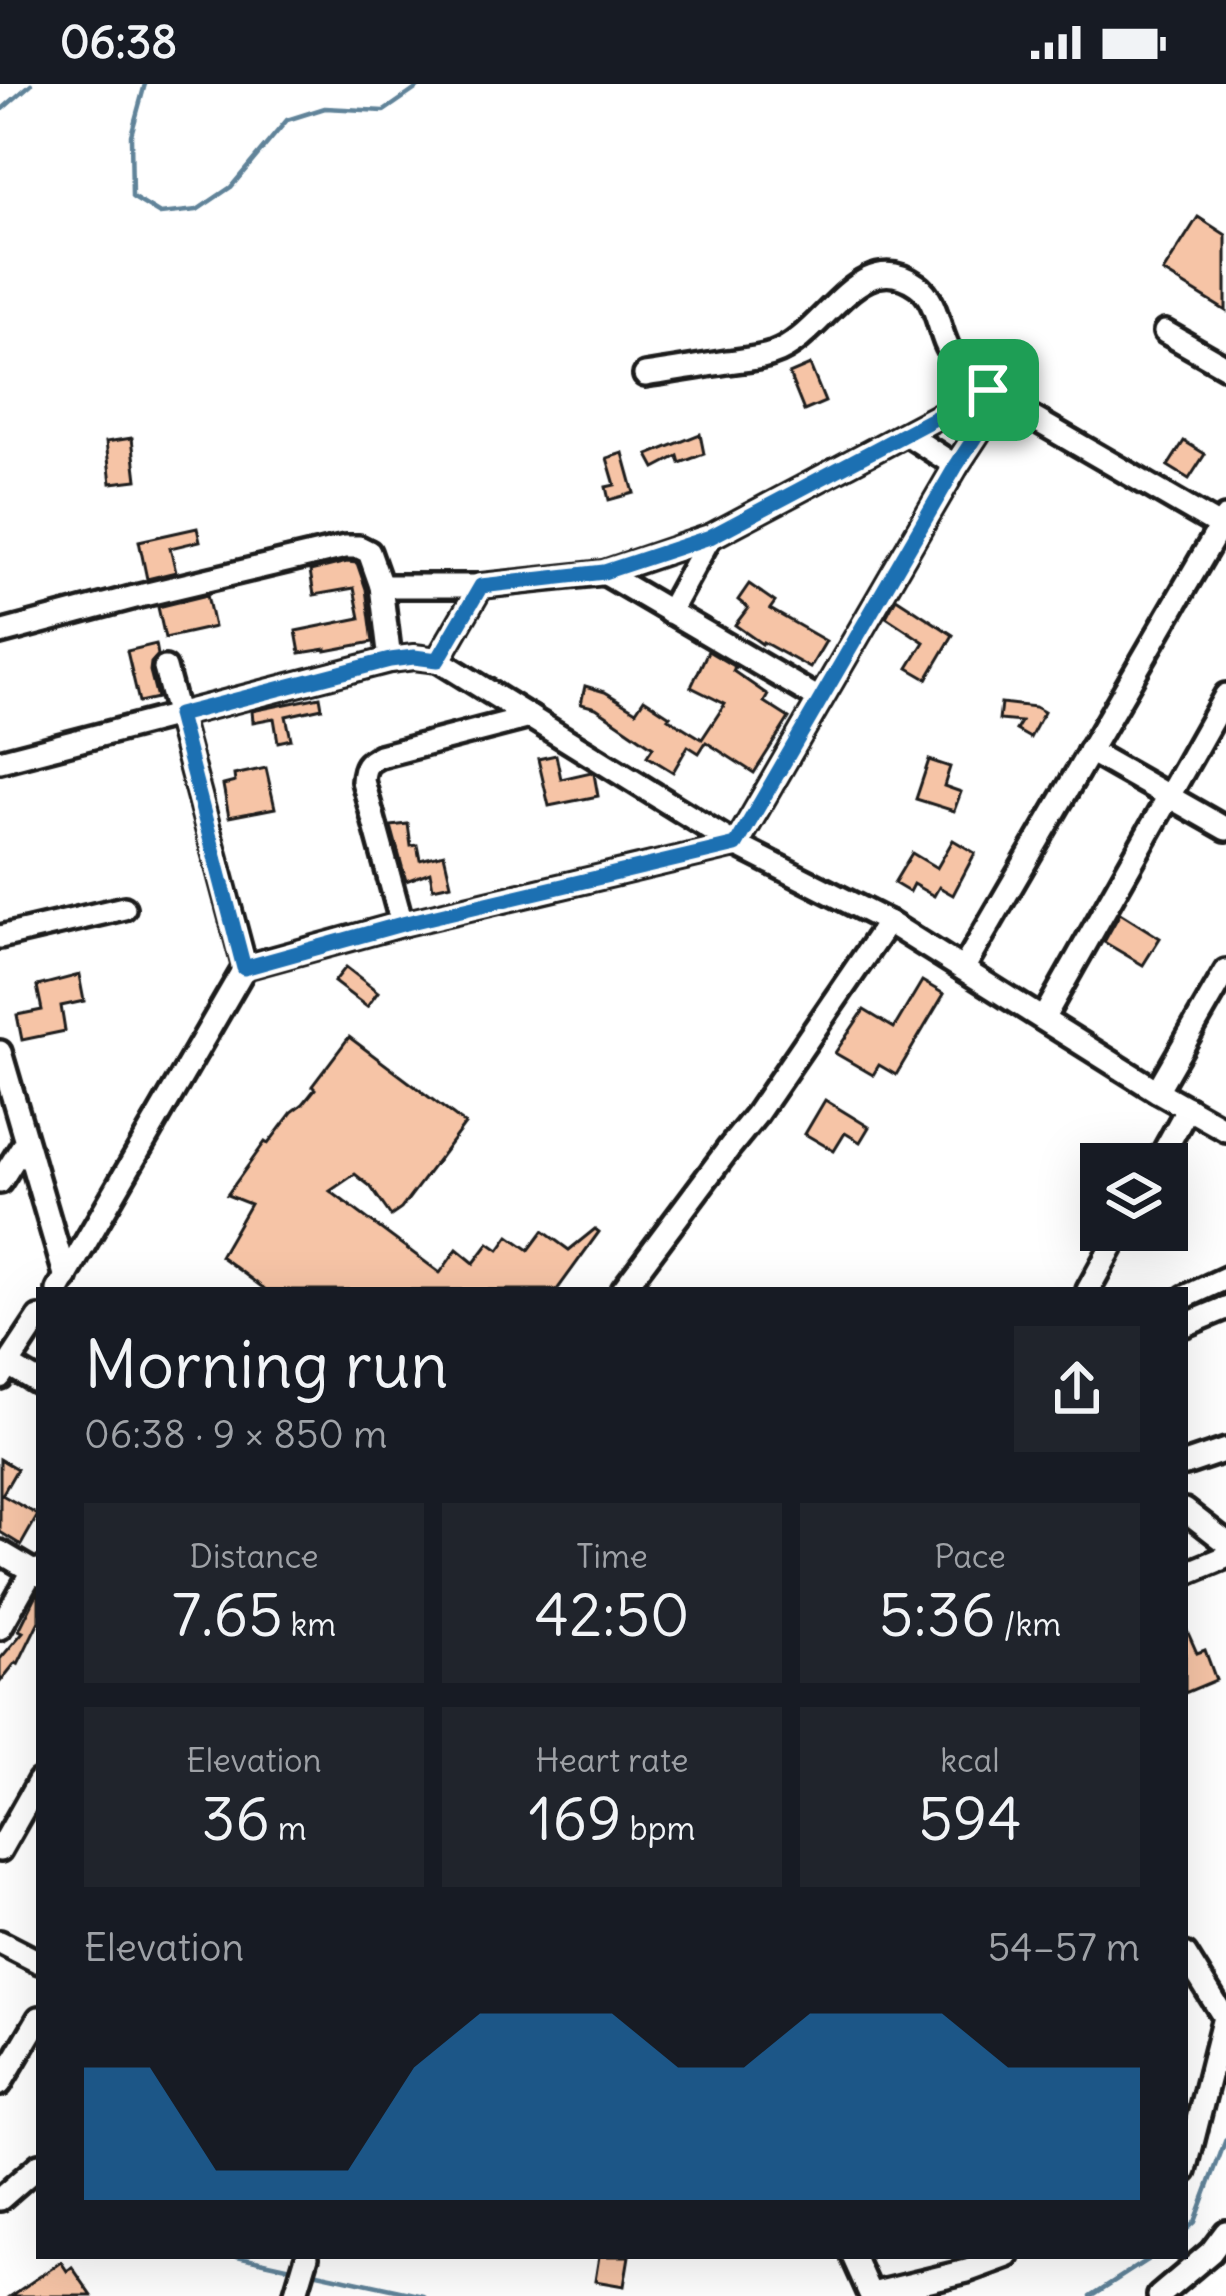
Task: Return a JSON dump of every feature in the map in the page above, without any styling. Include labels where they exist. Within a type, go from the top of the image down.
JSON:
[{"type":"street","points":[[645,375],[770,355],[791,346],[821,321],[855,284],[870,275],[893,274],[928,294],[953,357],[994,394],[1224,524],[963,969]]},
{"type":"street","points":[[1165,332],[1226,367]]},
{"type":"street","points":[[381,586],[481,586],[604,572],[710,537],[994,394]]},
{"type":"street","points":[[62,1284],[244,968],[402,924],[736,845],[994,394]]},
{"type":"street","points":[[908,435],[956,466]]},
{"type":"street","points":[[669,612],[710,537]]},
{"type":"street","points":[[0,633],[359,547],[369,552],[381,586],[390,660]]},
{"type":"street","points":[[604,572],[819,698]]},
{"type":"street","points":[[438,660],[481,586]]},
{"type":"street","points":[[0,761],[390,660],[438,660],[736,845],[888,922],[1226,1130]]},
{"type":"street","points":[[165,668],[244,968]]},
{"type":"street","points":[[1043,1019],[1226,695]]},
{"type":"street","points":[[402,924],[363,781],[364,768],[380,756],[530,717]]},
{"type":"street","points":[[1089,751],[1226,829]]},
{"type":"street","points":[[0,937],[124,908]]},
{"type":"street","points":[[625,1287],[756,1115],[888,922]]},
{"type":"street","points":[[1157,1091],[1225,977]]},
{"type":"street","points":[[0,1052],[62,1284]]},
{"type":"street","points":[[1169,1143],[1188,1108]]},
{"type":"street","points":[[0,1182],[25,1142]]},
{"type":"street","points":[[1090,1287],[1109,1251]]},
{"type":"street","points":[[1188,1296],[1226,1278]]},
{"type":"street","points":[[1188,1324],[1226,1308]]},
{"type":"street","points":[[36,1323],[4,1371],[36,1382]]},
{"type":"street","points":[[1188,1463],[1226,1450]]},
{"type":"street","points":[[1188,1512],[1226,1542]]},
{"type":"street","points":[[0,1552],[36,1571]]},
{"type":"street","points":[[1188,1573],[1226,1557]]},
{"type":"street","points":[[0,1628],[36,1574]]},
{"type":"street","points":[[0,1850],[36,1786]]},
{"type":"street","points":[[0,1942],[36,1960]]},
{"type":"street","points":[[1188,1964],[1224,2018],[1188,2159]]},
{"type":"street","points":[[0,2084],[36,2023]]},
{"type":"street","points":[[0,2199],[36,2170]]},
{"type":"street","points":[[1162,2295],[1211,2252],[1226,2232]]},
{"type":"street","points":[[295,2296],[306,2259]]},
{"type":"street","points":[[854,2259],[872,2295],[997,2259]]},
{"type":"building","points":[[1198,217],[1226,235],[1226,311],[1163,272]]},
{"type":"building","points":[[810,365],[825,402],[804,411],[789,374]]},
{"type":"building","points":[[700,434],[704,454],[680,463],[678,456],[655,468],[648,455]]},
{"type":"building","points":[[132,438],[137,480],[111,483],[106,442]]},
{"type":"building","points":[[1184,441],[1205,454],[1189,479],[1168,466]]},
{"type":"building","points":[[623,453],[634,493],[609,500],[606,487],[615,485],[607,458]]},
{"type":"building","points":[[197,528],[200,541],[170,548],[176,572],[147,579],[139,541]]},
{"type":"building","points":[[357,563],[366,589],[373,642],[300,653],[296,631],[360,618],[354,588],[314,595],[310,571]]},
{"type":"building","points":[[749,584],[775,602],[770,609],[826,641],[810,668],[735,625],[748,608],[738,600]]},
{"type":"building","points":[[207,595],[214,627],[165,638],[158,607]]},
{"type":"building","points":[[896,598],[953,635],[927,679],[908,668],[924,642],[886,617]]},
{"type":"building","points":[[156,644],[158,655],[150,671],[157,698],[139,702],[127,651]]},
{"type":"building","points":[[708,651],[735,667],[733,671],[768,695],[764,702],[789,718],[754,773],[706,742],[699,753],[688,746],[673,772],[647,756],[653,747],[596,708],[581,704],[585,686],[636,711],[644,699],[702,739],[725,704],[691,687]]},
{"type":"building","points":[[320,697],[322,708],[286,716],[291,739],[278,742],[274,718],[253,722],[252,711]]},
{"type":"building","points":[[1001,703],[1044,712],[1030,738],[1016,730],[1021,722],[999,720]]},
{"type":"building","points":[[556,755],[561,779],[591,772],[598,796],[549,806],[538,759]]},
{"type":"building","points":[[929,760],[950,767],[944,786],[961,792],[954,811],[916,799]]},
{"type":"building","points":[[266,768],[275,808],[229,817],[223,785],[235,782],[234,775]]},
{"type":"building","points":[[408,824],[411,846],[417,845],[420,860],[444,854],[451,884],[433,888],[430,872],[406,881],[391,826]]},
{"type":"building","points":[[953,840],[975,853],[953,895],[939,887],[934,896],[913,884],[909,892],[894,883],[912,853],[937,868]]},
{"type":"building","points":[[1120,913],[1160,938],[1143,965],[1104,942]]},
{"type":"building","points":[[346,967],[378,992],[367,1007],[334,982]]},
{"type":"building","points":[[79,975],[84,1001],[61,1006],[65,1031],[22,1040],[17,1015],[42,1010],[37,986]]},
{"type":"building","points":[[922,981],[944,994],[896,1075],[879,1065],[873,1075],[835,1053],[864,1010],[894,1028]]},
{"type":"building","points":[[349,1037],[465,1124],[391,1216],[355,1174],[330,1191],[440,1273],[457,1249],[474,1263],[489,1243],[499,1250],[509,1236],[529,1250],[543,1231],[569,1250],[595,1229],[599,1232],[559,1287],[262,1287],[220,1256],[250,1204],[227,1195],[265,1142],[315,1089],[312,1086]]},
{"type":"building","points":[[825,1100],[869,1127],[860,1142],[845,1133],[834,1151],[805,1134]]},
{"type":"building","points":[[0,1459],[17,1469],[2,1495],[36,1514],[36,1519],[21,1545],[0,1532]]},
{"type":"building","points":[[36,1596],[36,1627],[18,1664],[0,1682],[0,1659],[23,1632],[19,1630]]},
{"type":"building","points":[[1188,1633],[1197,1653],[1205,1650],[1216,1680],[1188,1692]]},
{"type":"building","points":[[599,2259],[628,2259],[624,2286],[595,2281]]},
{"type":"building","points":[[61,2262],[67,2271],[72,2267],[92,2296],[11,2296]]},
{"type":"waterway","points":[[0,111],[31,84]]},
{"type":"waterway","points":[[145,84],[131,135],[132,197],[160,214],[197,210],[231,187],[287,120],[325,108],[384,111],[423,84]]},
{"type":"waterway","points":[[1188,2228],[1195,2222],[1226,2139]]},
{"type":"waterway","points":[[251,2259],[296,2269]]},
{"type":"waterway","points":[[1091,2296],[1148,2259]]},
{"type":"waterway","points":[[313,2272],[424,2296]]},
{"type":"route","points":[[988,390],[1000,399],[956,466],[736,845],[402,924],[244,968],[178,715],[390,660],[438,660],[481,586],[604,572],[710,537],[988,390]]}]
